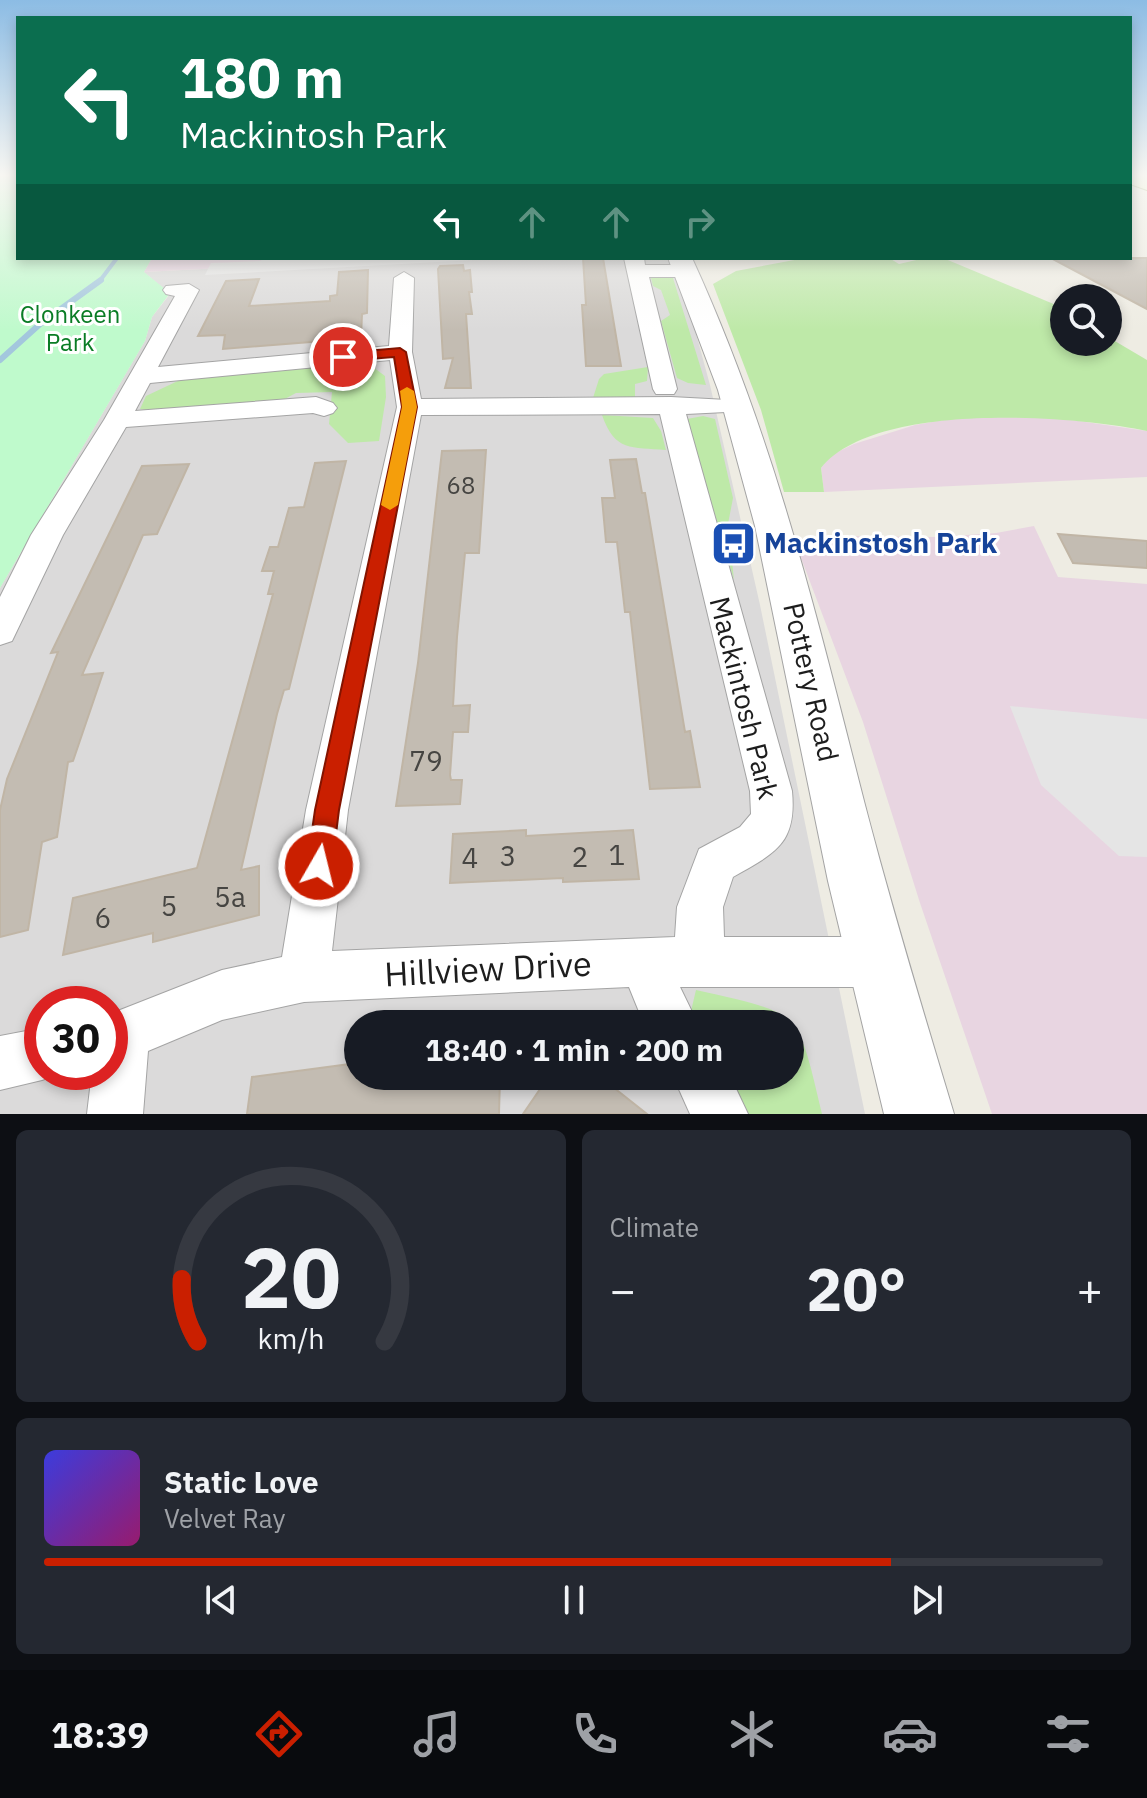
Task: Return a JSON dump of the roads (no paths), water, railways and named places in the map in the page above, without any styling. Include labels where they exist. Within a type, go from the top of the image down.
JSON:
[{"type":"street","name":"Mackintosh Park","points":[[683,264],[636,264],[649,331],[682,396],[771,791],[773,819],[756,841],[715,864],[700,907],[699,964]]},
{"type":"street","name":"Pottery Road","points":[[683,264],[682,396],[777,531],[850,857],[919,1114]]},
{"type":"street","points":[[304,977],[327,810],[410,407],[400,352],[404,278]]},
{"type":"street","points":[[0,632],[47,535],[117,420],[189,290],[173,290]]},
{"type":"street","points":[[142,376],[400,352]]},
{"type":"street","points":[[410,407],[682,396]]},
{"type":"street","points":[[117,420],[316,405],[324,408]]},
{"type":"street","points":[[648,962],[656,994],[665,1010]]},
{"type":"street","name":"Hillview Drive","points":[[128,1033],[222,995],[304,977],[648,962],[877,962]]},
{"type":"street","points":[[0,1063],[24,1058]]},
{"type":"street","points":[[115,1090],[115,1114]]},
{"type":"street","points":[[707,1090],[720,1114]]},
{"type":"waterway","points":[[100,281],[116,260]]},
{"type":"waterway","points":[[0,360],[40,324],[100,281]]},
{"type":"place","name":"Mackinstosh Park","points":[[733,543]]},
{"type":"park label","name":"Clonkeen Park","points":[[70,329]]}]
